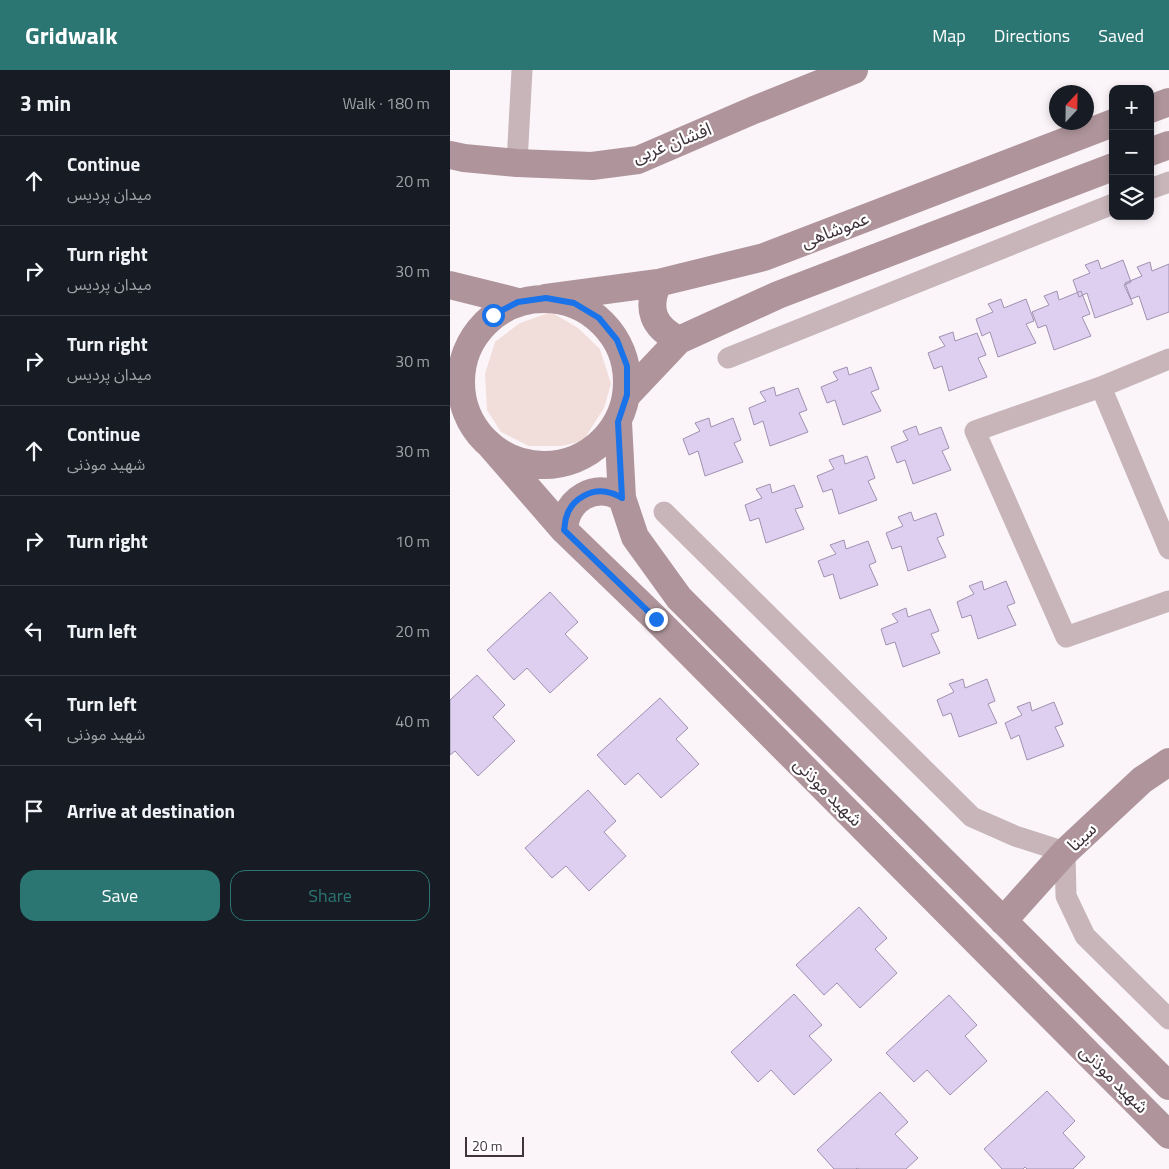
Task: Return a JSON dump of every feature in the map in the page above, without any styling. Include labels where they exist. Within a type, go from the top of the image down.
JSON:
[{"type":"main road","name":"افشان غربی","points":[[450,155],[517,163],[592,166],[638,160],[754,110],[854,70]]},
{"type":"main road","points":[[1154,108],[1169,102]]},
{"type":"main road","name":"عموشاهی","points":[[546,298],[658,283],[764,257],[1109,125]]},
{"type":"main road","points":[[1154,151],[1169,145]]},
{"type":"main road","points":[[627,395],[679,340],[778,295],[1109,169]]},
{"type":"main road","points":[[658,283],[652,299],[654,316],[660,327],[668,335],[679,340]]},
{"type":"main road","points":[[450,285],[518,302]]},
{"type":"main road","points":[[546,298],[574,303],[599,318],[617,340],[627,366],[627,395],[618,422],[603,441],[583,456],[560,464],[535,464],[512,458],[490,446],[459,409],[463,361],[474,335],[493,315],[518,302],[546,298]]},
{"type":"main road","name":"شهید موذنی","points":[[618,422],[622,498],[635,537],[679,598],[1169,1086]]},
{"type":"main road","name":"شهید موذنی","points":[[490,446],[564,530],[663,626],[1169,1135]]},
{"type":"main road","points":[[564,530],[570,508],[578,499],[588,493],[600,491],[622,498]]},
{"type":"main road","name":"سینا","points":[[1003,921],[1065,852],[1142,780],[1169,762]]},
{"type":"street","points":[[517,163],[522,70]]},
{"type":"street","points":[[1154,188],[1169,182]]},
{"type":"street","points":[[728,358],[1109,206]]},
{"type":"street","points":[[1169,359],[1101,387],[975,432],[1066,637],[1169,601]]},
{"type":"street","points":[[1101,387],[1169,549]]},
{"type":"street","points":[[664,512],[972,817],[1015,836],[1065,852],[1066,896],[1085,936],[1169,1019]]},
{"type":"shaded area","points":[[551,312],[578,328],[600,349],[611,384],[604,408],[583,441],[561,446],[529,446],[501,432],[487,410],[485,374],[495,342],[520,323]]},
{"type":"building","points":[[1098,260],[1101,269],[1123,260],[1131,282],[1124,285],[1133,304],[1095,318],[1087,293],[1079,297],[1073,280],[1090,273],[1085,265]]},
{"type":"building","points":[[1150,262],[1152,271],[1169,264],[1169,312],[1147,320],[1139,296],[1131,299],[1125,283],[1142,276],[1137,267]]},
{"type":"building","points":[[1057,291],[1059,300],[1081,291],[1090,314],[1082,317],[1091,336],[1054,350],[1046,325],[1038,328],[1032,312],[1049,305],[1044,296]]},
{"type":"building","points":[[1001,299],[1004,308],[1026,299],[1034,321],[1026,324],[1036,343],[998,357],[990,332],[982,336],[976,319],[993,312],[988,304]]},
{"type":"building","points":[[953,332],[955,341],[977,333],[986,355],[978,358],[987,377],[949,391],[942,366],[934,369],[928,353],[945,346],[939,337]]},
{"type":"building","points":[[847,367],[849,375],[871,367],[879,389],[871,392],[881,411],[843,425],[835,400],[827,403],[821,387],[838,380],[833,372]]},
{"type":"building","points":[[774,387],[776,396],[798,388],[807,410],[799,413],[808,432],[770,446],[763,421],[754,425],[749,408],[766,401],[760,392]]},
{"type":"building","points":[[709,418],[711,427],[733,418],[741,440],[734,443],[743,462],[705,476],[698,451],[689,455],[683,439],[700,431],[695,423]]},
{"type":"building","points":[[916,426],[919,435],[941,427],[949,448],[942,451],[951,470],[913,484],[905,460],[897,463],[891,447],[908,440],[903,431]]},
{"type":"building","points":[[843,455],[845,464],[867,456],[875,478],[868,481],[877,500],[839,514],[832,489],[823,492],[817,476],[834,469],[829,460]]},
{"type":"building","points":[[770,484],[772,493],[794,485],[803,507],[795,509],[804,529],[766,543],[759,518],[750,521],[745,505],[762,498],[756,489]]},
{"type":"building","points":[[911,512],[914,521],[936,513],[944,535],[937,538],[946,557],[908,571],[901,546],[892,549],[886,533],[903,526],[898,517]]},
{"type":"building","points":[[844,540],[846,549],[868,541],[876,562],[869,565],[878,585],[840,599],[833,574],[824,577],[818,561],[836,554],[830,545]]},
{"type":"building","points":[[982,581],[984,590],[1006,581],[1015,603],[1007,606],[1016,625],[978,639],[971,615],[962,618],[957,602],[974,594],[969,586]]},
{"type":"building","points":[[550,592],[578,622],[565,634],[588,658],[550,693],[527,668],[514,680],[487,650]]},
{"type":"building","points":[[906,608],[908,617],[930,609],[939,631],[931,634],[940,653],[903,667],[895,642],[886,645],[881,629],[898,622],[892,614]]},
{"type":"building","points":[[477,675],[505,705],[493,717],[515,741],[478,776],[455,751],[450,755],[450,700]]},
{"type":"building","points":[[963,679],[965,688],[987,679],[995,701],[988,704],[997,723],[959,737],[951,713],[943,716],[937,700],[954,692],[949,684]]},
{"type":"building","points":[[660,698],[688,728],[676,739],[699,764],[661,798],[638,773],[625,785],[597,755]]},
{"type":"building","points":[[1030,702],[1032,711],[1054,702],[1063,724],[1055,727],[1064,746],[1027,760],[1019,735],[1011,739],[1005,723],[1022,715],[1017,707]]},
{"type":"building","points":[[588,790],[616,821],[604,832],[626,856],[589,891],[566,866],[552,878],[525,848]]},
{"type":"building","points":[[859,907],[887,938],[875,949],[897,973],[860,1008],[837,983],[824,995],[796,965]]},
{"type":"building","points":[[794,994],[822,1025],[809,1036],[832,1060],[794,1095],[771,1070],[758,1082],[731,1052]]},
{"type":"building","points":[[949,995],[977,1025],[965,1036],[987,1061],[950,1095],[927,1070],[914,1082],[886,1053]]},
{"type":"building","points":[[1047,1091],[1075,1121],[1063,1133],[1085,1157],[1073,1169],[1027,1169],[1025,1167],[1023,1169],[1002,1169],[984,1149]]},
{"type":"building","points":[[880,1092],[908,1122],[895,1134],[918,1158],[906,1169],[834,1169],[817,1150]]},
{"type":"route","points":[[493,315],[518,302],[546,298],[574,303],[599,318],[617,340],[627,366],[627,395],[618,422],[622,498],[600,491],[588,493],[578,499],[570,508],[564,530],[656,619]]}]
